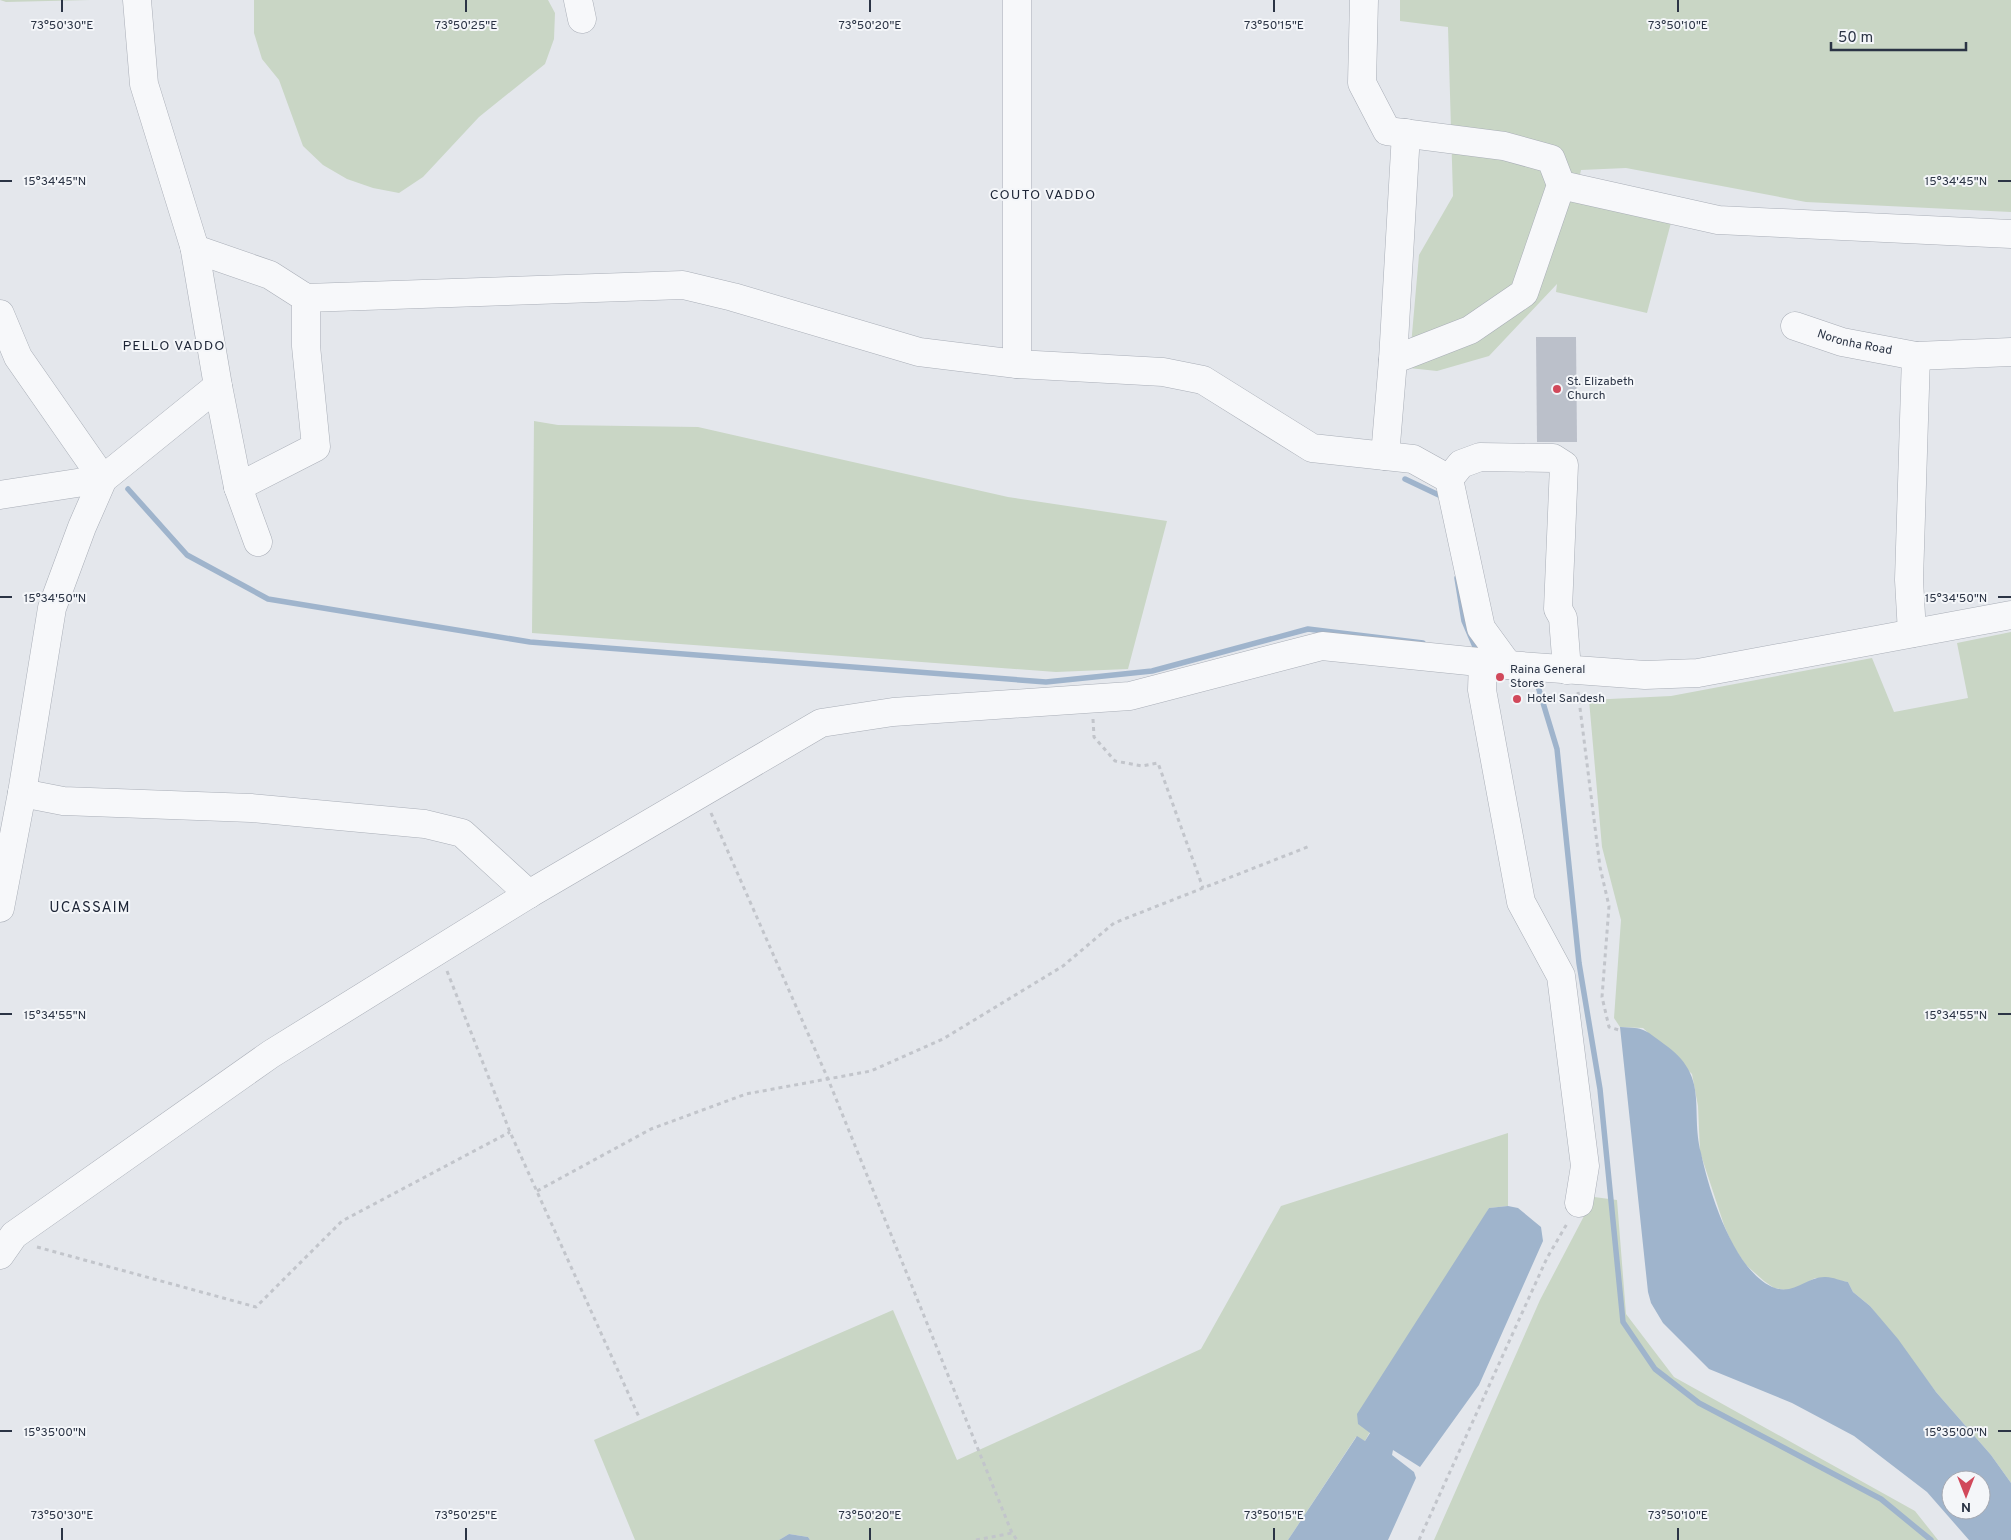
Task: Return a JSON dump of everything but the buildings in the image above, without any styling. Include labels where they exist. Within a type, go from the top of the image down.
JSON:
[{"type":"street","points":[[137,0],[144,84],[194,245],[218,386],[238,486],[258,542]]},
{"type":"street","points":[[1017,0],[1017,364]]},
{"type":"street","points":[[1364,0],[1362,83],[1387,131],[1504,146],[1551,159],[1561,185],[1524,293],[1470,330],[1393,360]]},
{"type":"street","points":[[1384,456],[1393,360],[1406,133]]},
{"type":"street","points":[[1561,185],[1718,220],[2011,234]]},
{"type":"street","points":[[194,245],[195,248],[270,275],[306,298],[683,285],[734,297],[919,352],[1017,364],[1164,372],[1203,380],[1312,448],[1413,459],[1449,479],[1481,628],[1496,663]]},
{"type":"street","points":[[238,486],[316,447],[306,346],[306,298]]},
{"type":"street","points":[[0,314],[18,357],[103,479]]},
{"type":"street","name":"Noronha Road","points":[[1795,326],[1842,342],[1916,356],[2011,352]]},
{"type":"street","points":[[1912,633],[1909,580],[1916,356]]},
{"type":"street","points":[[0,908],[22,793],[52,608],[82,527],[103,479],[218,386]]},
{"type":"street","points":[[1449,479],[1461,464],[1480,457],[1553,458],[1564,465],[1558,609],[1549,621],[1563,669]]},
{"type":"street","points":[[0,495],[103,479]]},
{"type":"street","points":[[5,1236],[272,1054],[529,894],[821,723],[893,712],[1130,696],[1322,646],[1645,675],[1698,673],[2011,615]]},
{"type":"street","points":[[1496,663],[1482,690],[1521,902],[1561,976],[1585,1166],[1579,1203]]},
{"type":"street","points":[[22,793],[63,800],[251,808],[424,824],[462,833],[529,894]]},
{"type":"path","points":[[1563,669],[1609,906],[1602,997],[1609,1027],[1619,1030]]},
{"type":"path","points":[[1091,699],[1094,737],[1115,761],[1142,766],[1158,763],[1203,888]]},
{"type":"path","points":[[702,792],[828,1079],[1012,1534],[1017,1540]]},
{"type":"path","points":[[536,1191],[651,1129],[746,1094],[871,1071],[943,1039],[1063,966],[1114,923],[1310,846]]},
{"type":"path","points":[[438,950],[510,1132],[639,1417]]},
{"type":"path","points":[[5,1236],[40,1248],[256,1307],[342,1221],[510,1132]]},
{"type":"path","points":[[1419,1540],[1547,1258],[1579,1203]]},
{"type":"path","points":[[976,1540],[1012,1534]]},
{"type":"green space","points":[[0,0],[90,0],[6,2]]},
{"type":"green space","points":[[254,0],[548,0],[555,13],[554,39],[545,64],[479,117],[423,177],[399,193],[373,188],[347,179],[323,165],[303,146],[279,80],[262,59],[254,33]]},
{"type":"green space","points":[[1400,0],[2011,0],[2011,212],[1806,202],[1626,168],[1581,170],[1575,198],[1672,219],[1647,313],[1556,292],[1557,284],[1489,356],[1437,371],[1409,368],[1419,255],[1453,196],[1448,27],[1400,21]]},
{"type":"green space","points":[[534,421],[558,425],[698,427],[1008,497],[1167,521],[1128,669],[1056,672],[532,633]]},
{"type":"green space","points":[[2011,632],[2011,1483],[1991,1455],[1936,1392],[1870,1306],[1853,1292],[1848,1282],[1815,1278],[1795,1289],[1774,1288],[1746,1265],[1733,1246],[1724,1225],[1700,1152],[1698,1106],[1692,1074],[1643,1028],[1620,1027],[1614,1018],[1621,920],[1602,847],[1589,700],[1671,696],[1872,658],[1894,712],[1968,698],[1957,643]]},
{"type":"green space","points":[[1508,1133],[1508,1206],[1489,1208],[1365,1441],[1356,1437],[1288,1540],[810,1540],[808,1537],[789,1534],[779,1540],[635,1540],[594,1440],[893,1310],[957,1460],[1201,1349],[1281,1206]]},
{"type":"green space","points":[[1594,1197],[1617,1200],[1626,1314],[1674,1377],[1915,1511],[1938,1540],[1434,1540],[1540,1300]]},
{"type":"water","points":[[1620,1027],[1635,1028],[1648,1032],[1678,1056],[1688,1068],[1696,1094],[1698,1137],[1710,1189],[1726,1230],[1748,1266],[1761,1280],[1775,1288],[1789,1289],[1819,1277],[1829,1277],[1848,1282],[1853,1292],[1870,1306],[1898,1339],[1936,1392],[1991,1455],[2011,1483],[2011,1540],[1969,1540],[1952,1520],[1991,1520],[1991,1470],[1941,1470],[1941,1508],[1927,1492],[1854,1436],[1792,1403],[1709,1369],[1663,1323],[1651,1303],[1648,1292]]},
{"type":"water","points":[[1508,1206],[1518,1208],[1541,1227],[1543,1241],[1479,1385],[1420,1467],[1393,1450],[1392,1455],[1414,1472],[1416,1478],[1388,1540],[1288,1540],[1357,1436],[1365,1441],[1370,1433],[1358,1424],[1357,1414],[1489,1208]]},
{"type":"water","points":[[789,1534],[808,1537],[810,1540],[779,1540]]},
{"type":"waterway","points":[[1405,479],[1443,497]]},
{"type":"waterway","points":[[128,489],[187,555],[268,599],[530,642],[1046,682],[1152,671],[1308,629],[1423,643]]},
{"type":"waterway","points":[[1457,578],[1464,621],[1476,649]]},
{"type":"waterway","points":[[1527,677],[1537,683],[1557,749],[1579,963],[1600,1089],[1623,1322],[1655,1369],[1699,1403],[1881,1499],[1931,1540]]},
{"type":"place","name":"St. Elizabeth Church","points":[[1557,389]]},
{"type":"place","name":"Raina General Stores","points":[[1500,677]]},
{"type":"place","name":"Hotel Sandesh","points":[[1517,699]]},
{"type":"district","name":"COUTO VADDO","points":[[1043,195]]},
{"type":"district","name":"PELLO VADDO","points":[[174,346]]},
{"type":"district","name":"UCASSAIM","points":[[90,908]]}]
